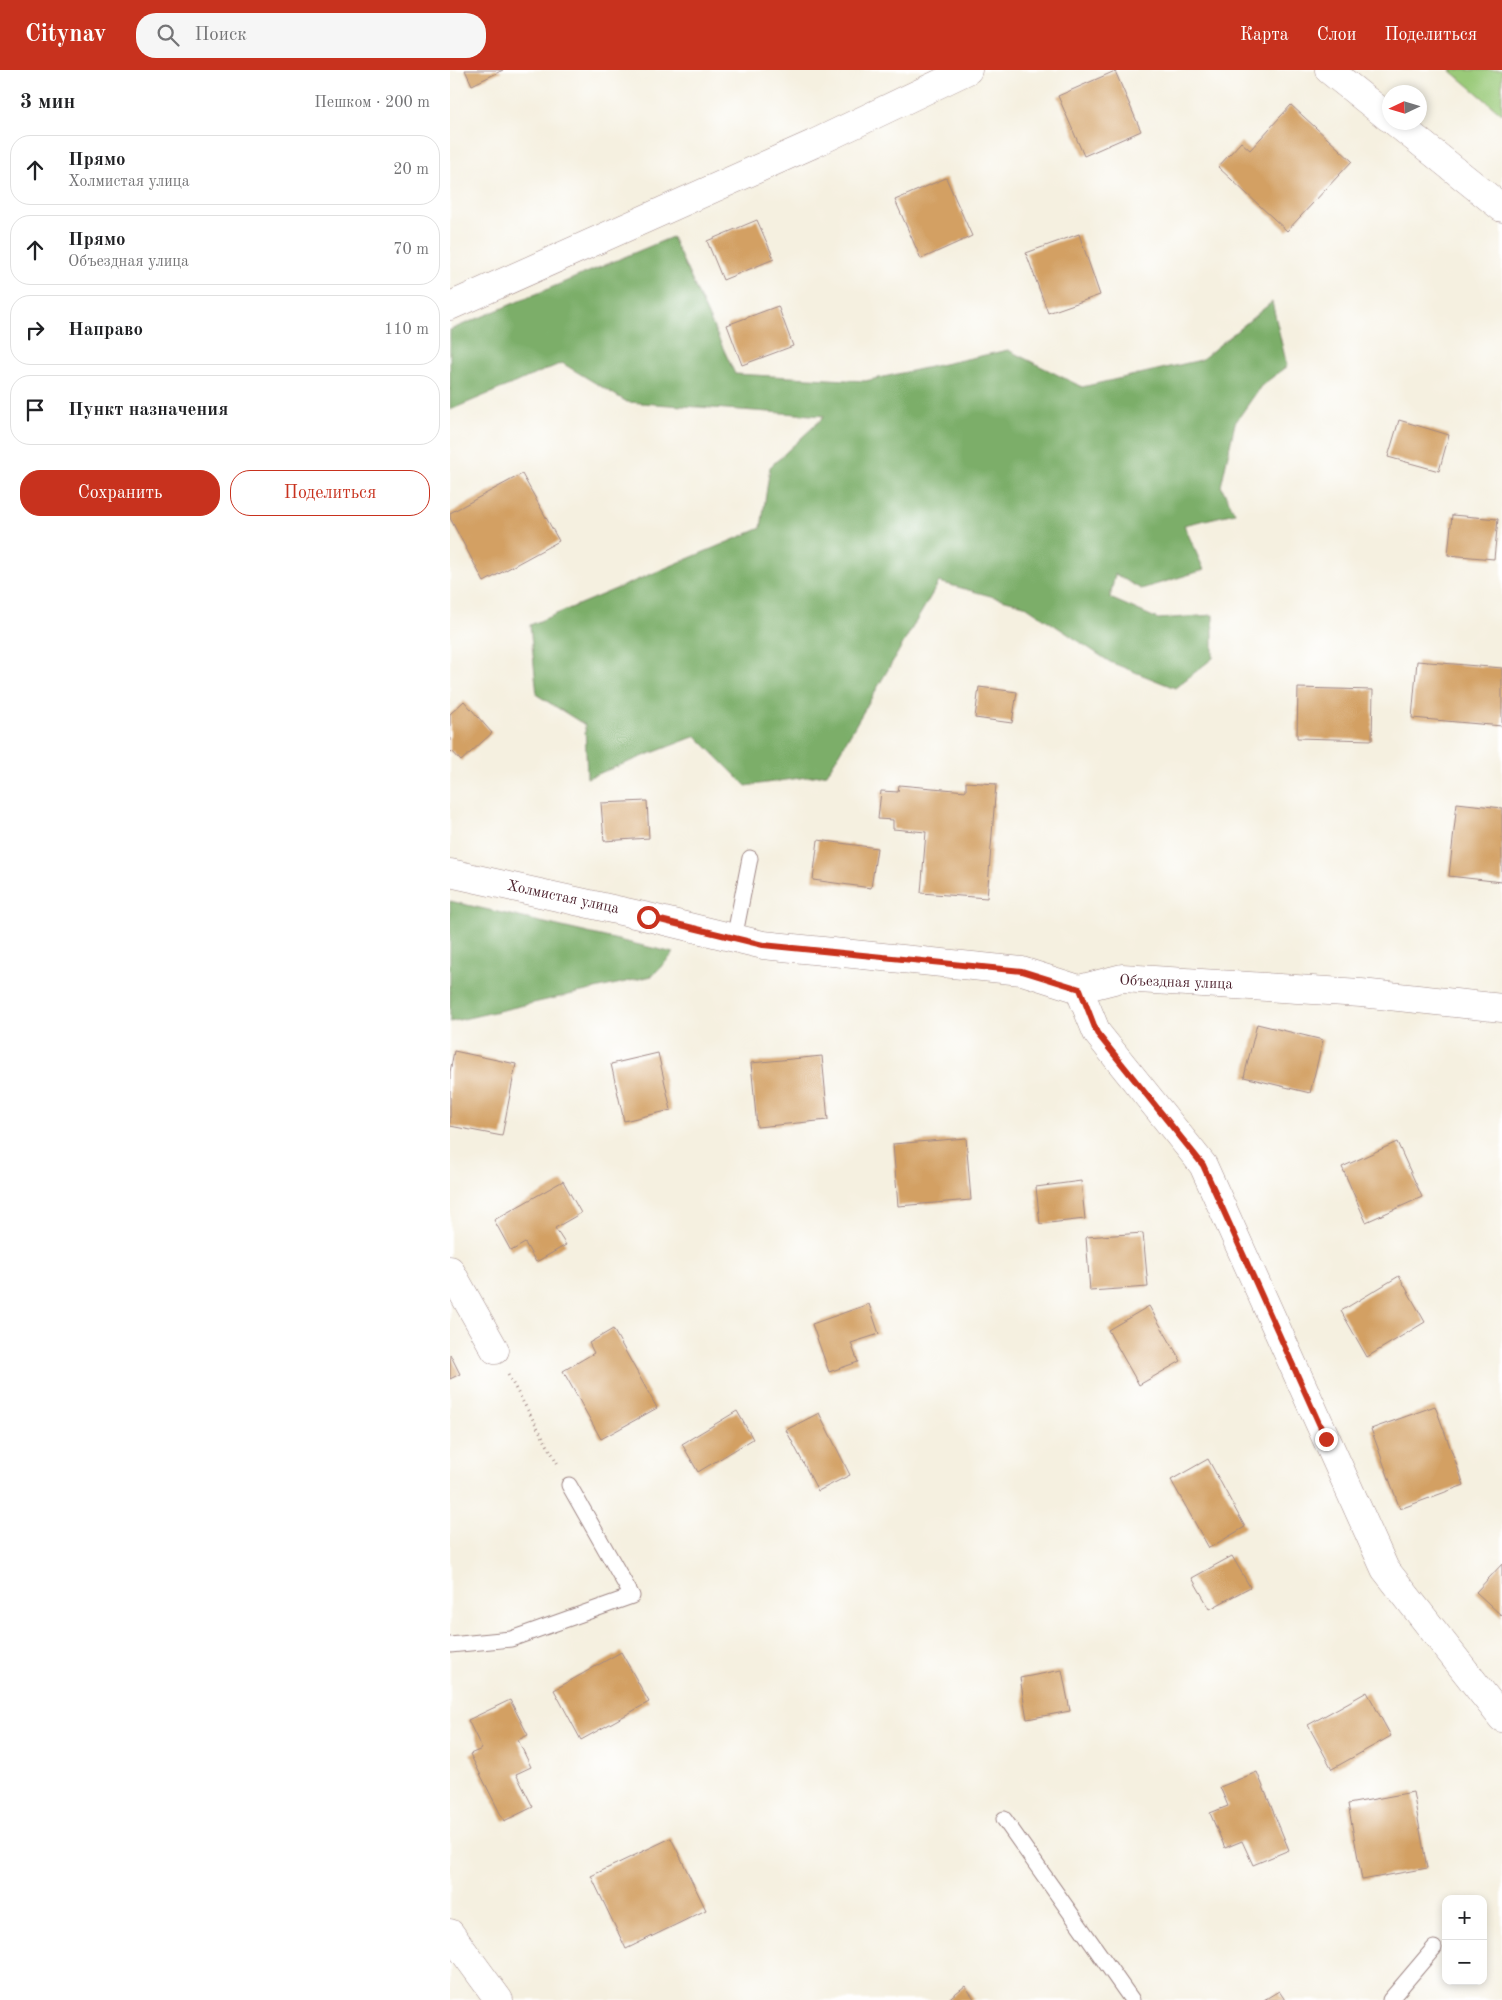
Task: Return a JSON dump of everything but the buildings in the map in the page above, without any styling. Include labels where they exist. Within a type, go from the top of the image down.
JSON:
[{"type":"street","points":[[450,306],[813,144],[968,70]]},
{"type":"street","points":[[1329,70],[1382,112]]},
{"type":"street","points":[[1405,130],[1502,208]]},
{"type":"street","name":"Холмистая улица","points":[[450,873],[648,917],[763,945],[1022,971],[1080,989]]},
{"type":"street","name":"Объездная улица","points":[[1080,989],[1122,978],[1361,993],[1502,1008]]},
{"type":"street","points":[[1080,989],[1097,1033],[1203,1165],[1385,1569],[1502,1718]]},
{"type":"street","points":[[450,1270],[495,1350]]},
{"type":"street","points":[[450,1933],[499,2000]]},
{"type":"lane","points":[[734,939],[750,858]]},
{"type":"lane","points":[[450,1644],[511,1638],[632,1596],[569,1485]]},
{"type":"lane","points":[[1004,1819],[1132,2000]]},
{"type":"lane","points":[[1390,2000],[1434,1948]]},
{"type":"path","points":[[495,1350],[569,1485]]},
{"type":"green space","points":[[1450,70],[1502,70],[1502,114]]},
{"type":"green space","points":[[672,237],[735,374],[865,381],[1008,350],[1082,387],[1201,360],[1272,302],[1287,366],[1261,386],[1235,423],[1221,486],[1235,513],[1184,525],[1204,570],[1141,589],[1115,574],[1110,598],[1158,619],[1213,615],[1213,658],[1175,688],[1110,662],[1024,605],[939,582],[827,774],[746,786],[696,736],[587,778],[585,725],[537,695],[530,625],[761,528],[770,467],[825,416],[627,402],[562,363],[450,410],[450,330]]},
{"type":"green space","points":[[450,901],[674,953],[652,976],[450,1022]]},
{"type":"route","points":[[648,917],[763,945],[1022,971],[1080,989],[1097,1033],[1203,1165],[1326,1439]]}]
